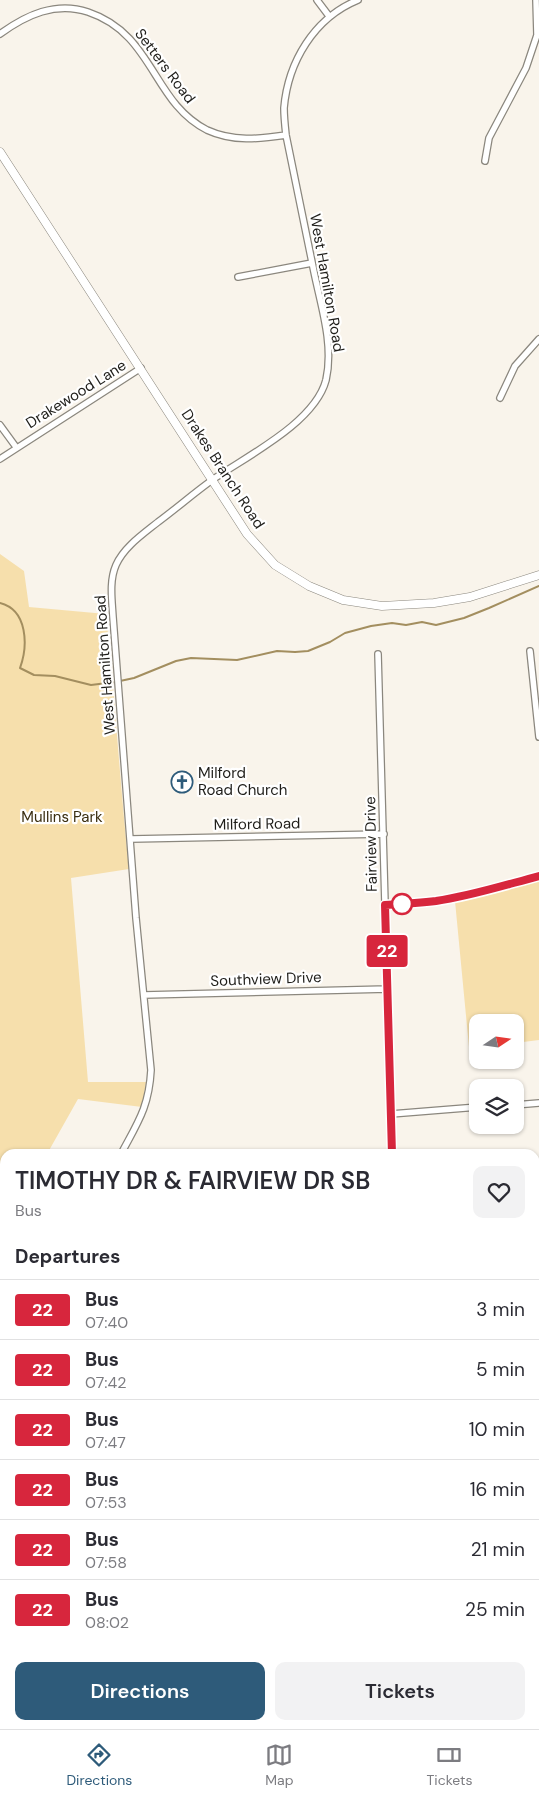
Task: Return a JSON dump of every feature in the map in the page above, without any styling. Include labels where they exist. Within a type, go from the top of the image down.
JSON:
[{"type":"street","points":[[317,0],[329,16]]},
{"type":"street","name":"West Hamilton Road","points":[[123,1149],[145,1108],[150,1091],[151,1070],[112,594],[113,574],[123,553],[142,536],[213,480],[289,428],[306,413],[317,399],[325,381],[328,363],[324,322],[286,135],[284,110],[286,92],[302,49],[329,16],[358,0]]},
{"type":"street","points":[[485,161],[489,138],[526,68],[537,35],[536,0]]},
{"type":"street","name":"Setters Road","points":[[0,34],[14,24],[37,13],[56,8],[80,9],[100,16],[116,25],[131,38],[175,104],[207,130],[228,137],[252,140],[286,135]]},
{"type":"street","name":"Drakes Branch Road","points":[[0,152],[247,534],[275,566],[310,586],[343,600],[382,606],[434,603],[470,596],[539,575]]},
{"type":"street","points":[[238,277],[312,263]]},
{"type":"street","points":[[500,398],[515,366],[539,339]]},
{"type":"street","name":"Drakewood Lane","points":[[0,458],[141,368]]},
{"type":"street","points":[[0,425],[16,447]]},
{"type":"street","points":[[530,650],[539,737]]},
{"type":"street","name":"Fairview Drive","points":[[378,654],[392,1149]]},
{"type":"street","name":"Milford Road","points":[[131,839],[384,834]]},
{"type":"street","points":[[385,905],[443,900],[486,891],[539,876]]},
{"type":"street","name":"Southview Drive","points":[[144,995],[388,989]]},
{"type":"street","points":[[524,1104],[539,1103]]},
{"type":"street","points":[[391,1114],[469,1108]]},
{"type":"green space","name":"Mullins Park","points":[[0,554],[24,571],[29,607],[106,614],[129,869],[71,878],[88,1082],[146,1082],[142,1107],[78,1099],[50,1149],[0,1149]]},
{"type":"green space","points":[[539,880],[539,1040],[524,1042],[524,1014],[469,1014],[469,1047],[455,901]]},
{"type":"waterway","points":[[120,681],[134,678],[176,661],[191,658],[237,660],[277,651],[308,651],[330,642],[345,633],[371,626],[392,623],[406,625],[422,622],[436,625],[464,618],[539,586]]},
{"type":"waterway","points":[[0,603],[9,607],[21,621],[25,640],[20,668],[34,675],[55,676],[91,685],[115,682]]},
{"type":"bus line","name":"22","points":[[392,1149],[385,905],[436,901],[458,897],[539,876]]},
{"type":"place","name":"Milford Road Church","points":[[182,782]]}]
